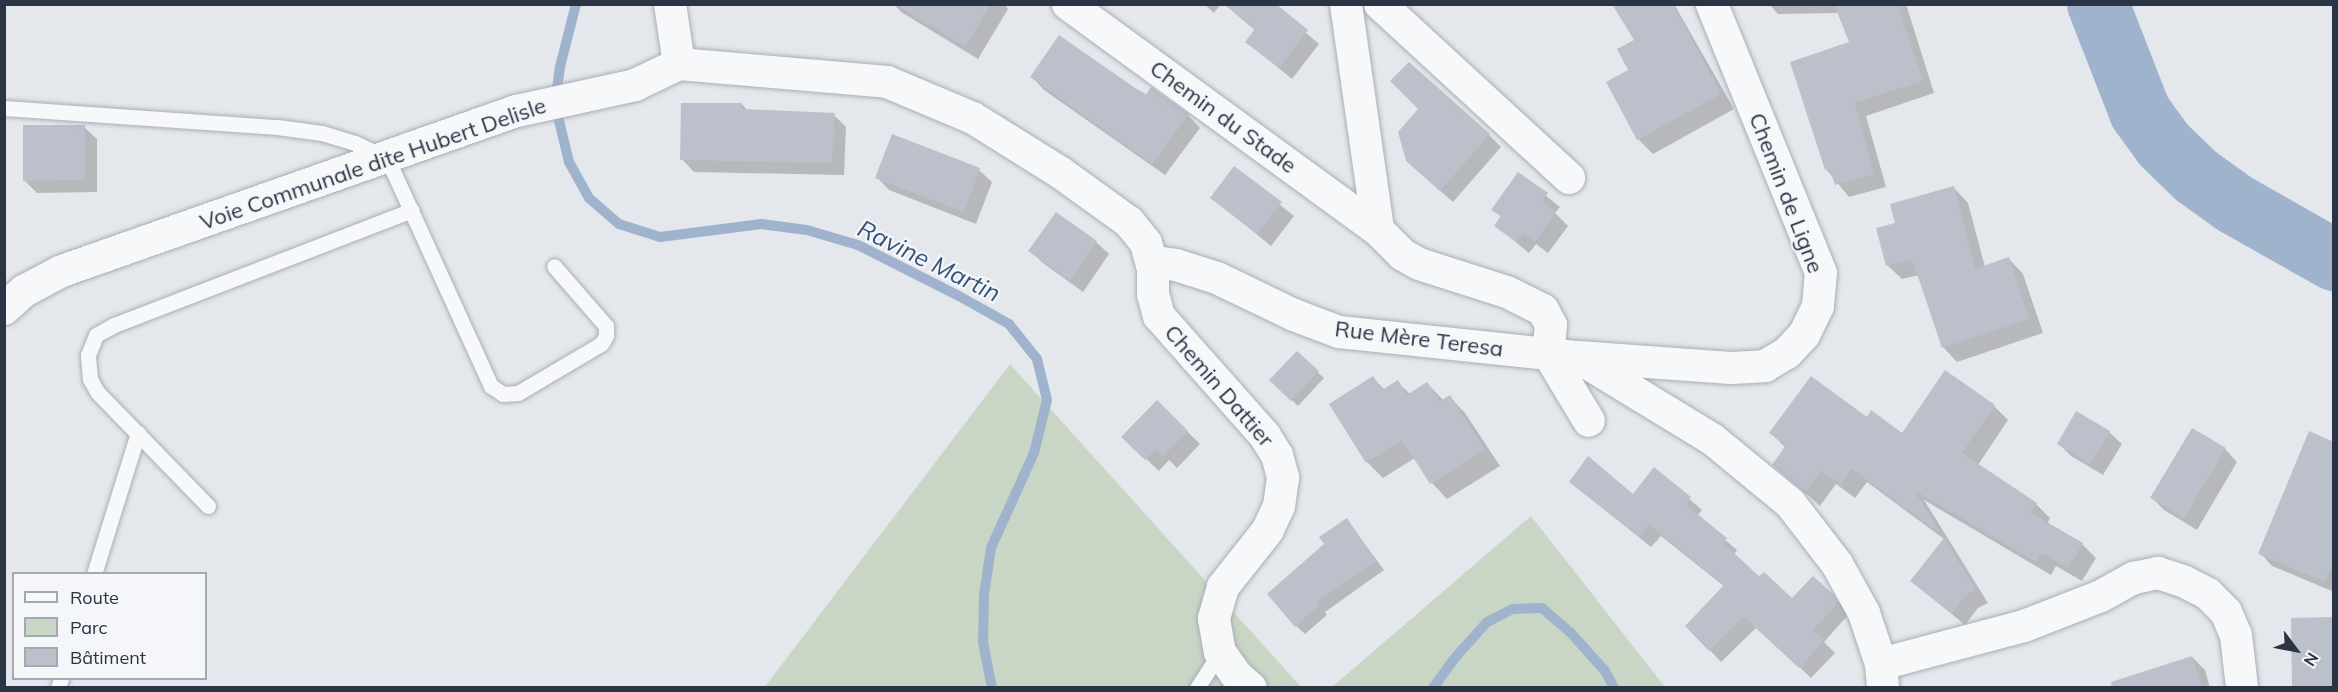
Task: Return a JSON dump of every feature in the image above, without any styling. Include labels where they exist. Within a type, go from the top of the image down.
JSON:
[{"type":"street","points":[[670,4],[679,64],[887,82],[973,118],[1061,173],[1129,222],[1146,243],[1153,270]]},
{"type":"street","name":"Chemin du Stade","points":[[1068,4],[1378,230],[1390,243],[1419,264],[1507,292],[1543,310],[1563,355]]},
{"type":"street","points":[[1346,4],[1378,230]]},
{"type":"street","points":[[1380,4],[1569,178]]},
{"type":"street","name":"Chemin de Ligne","points":[[1563,355],[1731,368],[1765,366],[1787,352],[1804,335],[1818,306],[1821,273],[1712,4]]},
{"type":"street","name":"Voie Communale dite Hubert Delisle","points":[[4,309],[24,291],[62,271],[517,111],[635,86],[679,64]]},
{"type":"street","name":"Rue Mère Teresa","points":[[1153,270],[1162,263],[1217,278],[1294,315],[1339,332],[1480,349],[1563,355]]},
{"type":"street","name":"Chemin Dattier","points":[[1153,270],[1153,294],[1159,316],[1265,436],[1277,455],[1283,478],[1279,506],[1268,530],[1223,587],[1214,619],[1220,652],[1237,676],[1251,687]]},
{"type":"street","points":[[1563,355],[1589,421]]},
{"type":"street","points":[[1563,355],[1712,439],[1790,503],[1815,532],[1837,564],[1864,613],[1882,676],[2024,626],[2101,596],[2134,578],[2158,573],[2183,581],[2200,590],[2226,612],[2236,635],[2242,687]]},
{"type":"lane","points":[[4,108],[277,127],[322,133],[355,143],[387,158],[491,386],[503,394],[518,393],[601,344],[606,336],[606,326],[554,266]]},
{"type":"lane","points":[[208,506],[98,393],[90,378],[88,354],[96,335],[125,321],[412,210]]},
{"type":"lane","points":[[94,572],[138,433]]},
{"type":"lane","points":[[1197,687],[1220,652]]},
{"type":"green space","points":[[1010,364],[1301,687],[764,688]]},
{"type":"green space","points":[[1531,516],[1665,687],[1332,687]]},
{"type":"building","points":[[895,4],[991,4],[965,47]]},
{"type":"building","points":[[1225,4],[1276,4],[1308,30],[1279,68],[1245,42],[1255,29]]},
{"type":"building","points":[[1612,4],[1673,4],[1721,94],[1637,140],[1606,82],[1628,70],[1617,49],[1634,40]]},
{"type":"building","points":[[1834,4],[1897,4],[1923,81],[1855,103],[1874,174],[1835,185],[1830,169],[1825,170],[1790,62],[1849,42]]},
{"type":"building","points":[[1059,35],[1135,88],[1146,94],[1151,87],[1189,114],[1152,164],[1030,77]]},
{"type":"building","points":[[1409,62],[1490,134],[1440,191],[1406,161],[1398,132],[1418,109],[1390,81]]},
{"type":"building","points":[[681,103],[742,103],[742,109],[835,113],[832,163],[680,160]]},
{"type":"building","points":[[23,125],[85,125],[85,180],[23,181]]},
{"type":"building","points":[[892,134],[980,168],[964,212],[875,178]]},
{"type":"building","points":[[1234,166],[1282,202],[1257,234],[1210,198]]},
{"type":"building","points":[[1518,172],[1548,193],[1542,202],[1556,212],[1535,242],[1523,233],[1516,242],[1494,226],[1501,216],[1491,210]]},
{"type":"building","points":[[1954,186],[1975,269],[2009,257],[2029,319],[1942,348],[1912,259],[1886,266],[1876,228],[1895,223],[1890,204]]},
{"type":"building","points":[[1056,212],[1097,241],[1070,281],[1028,251]]},
{"type":"building","points":[[1297,351],[1319,371],[1291,401],[1269,380]]},
{"type":"building","points":[[1945,370],[1995,405],[1962,453],[2037,503],[2031,513],[2083,543],[2068,568],[2042,553],[2036,562],[1914,490],[1938,532],[1852,469],[1841,485],[1821,471],[1805,493],[1772,465],[1786,445],[1769,433],[1811,376],[1867,417],[1871,410],[1902,433]]},
{"type":"building","points":[[1373,376],[1382,390],[1398,380],[1407,395],[1427,382],[1440,401],[1450,395],[1485,450],[1430,484],[1402,440],[1366,463],[1329,404]]},
{"type":"building","points":[[1157,400],[1188,431],[1163,456],[1156,449],[1145,460],[1121,437]]},
{"type":"building","points":[[2076,411],[2110,431],[2090,464],[2057,444]]},
{"type":"building","points":[[2192,428],[2226,448],[2184,518],[2150,498]]},
{"type":"building","points":[[2309,431],[2334,442],[2334,562],[2325,582],[2258,554]]},
{"type":"building","points":[[1588,456],[1633,494],[1654,467],[1691,497],[1686,505],[1727,538],[1723,543],[1759,576],[1764,572],[1792,598],[1813,576],[1834,595],[1838,603],[1813,630],[1824,640],[1799,668],[1744,617],[1709,651],[1685,626],[1724,585],[1649,525],[1639,537],[1569,482]]},
{"type":"building","points":[[1347,518],[1376,561],[1317,602],[1319,605],[1295,627],[1267,594],[1324,544],[1319,537]]},
{"type":"building","points":[[1944,538],[1976,590],[1966,595],[1952,614],[1910,581]]},
{"type":"building","points":[[2334,617],[2334,686],[2292,687],[2291,618]]},
{"type":"building","points":[[2192,656],[2202,687],[2112,687],[2111,682]]},
{"type":"waterway","name":"Ravine Martin","points":[[576,4],[560,67],[555,104],[569,162],[589,198],[619,224],[660,237],[761,224],[807,230],[858,245],[1009,324],[1037,359],[1047,400],[1034,453],[991,548],[984,595],[983,642],[992,688]]},
{"type":"waterway","points":[[2098,4],[2140,112],[2163,144],[2196,176],[2235,204],[2334,260]]},
{"type":"waterway","name":"Ravine Martin","points":[[1433,688],[1453,660],[1487,622],[1513,609],[1542,608],[1570,632],[1605,671],[1614,688]]}]
